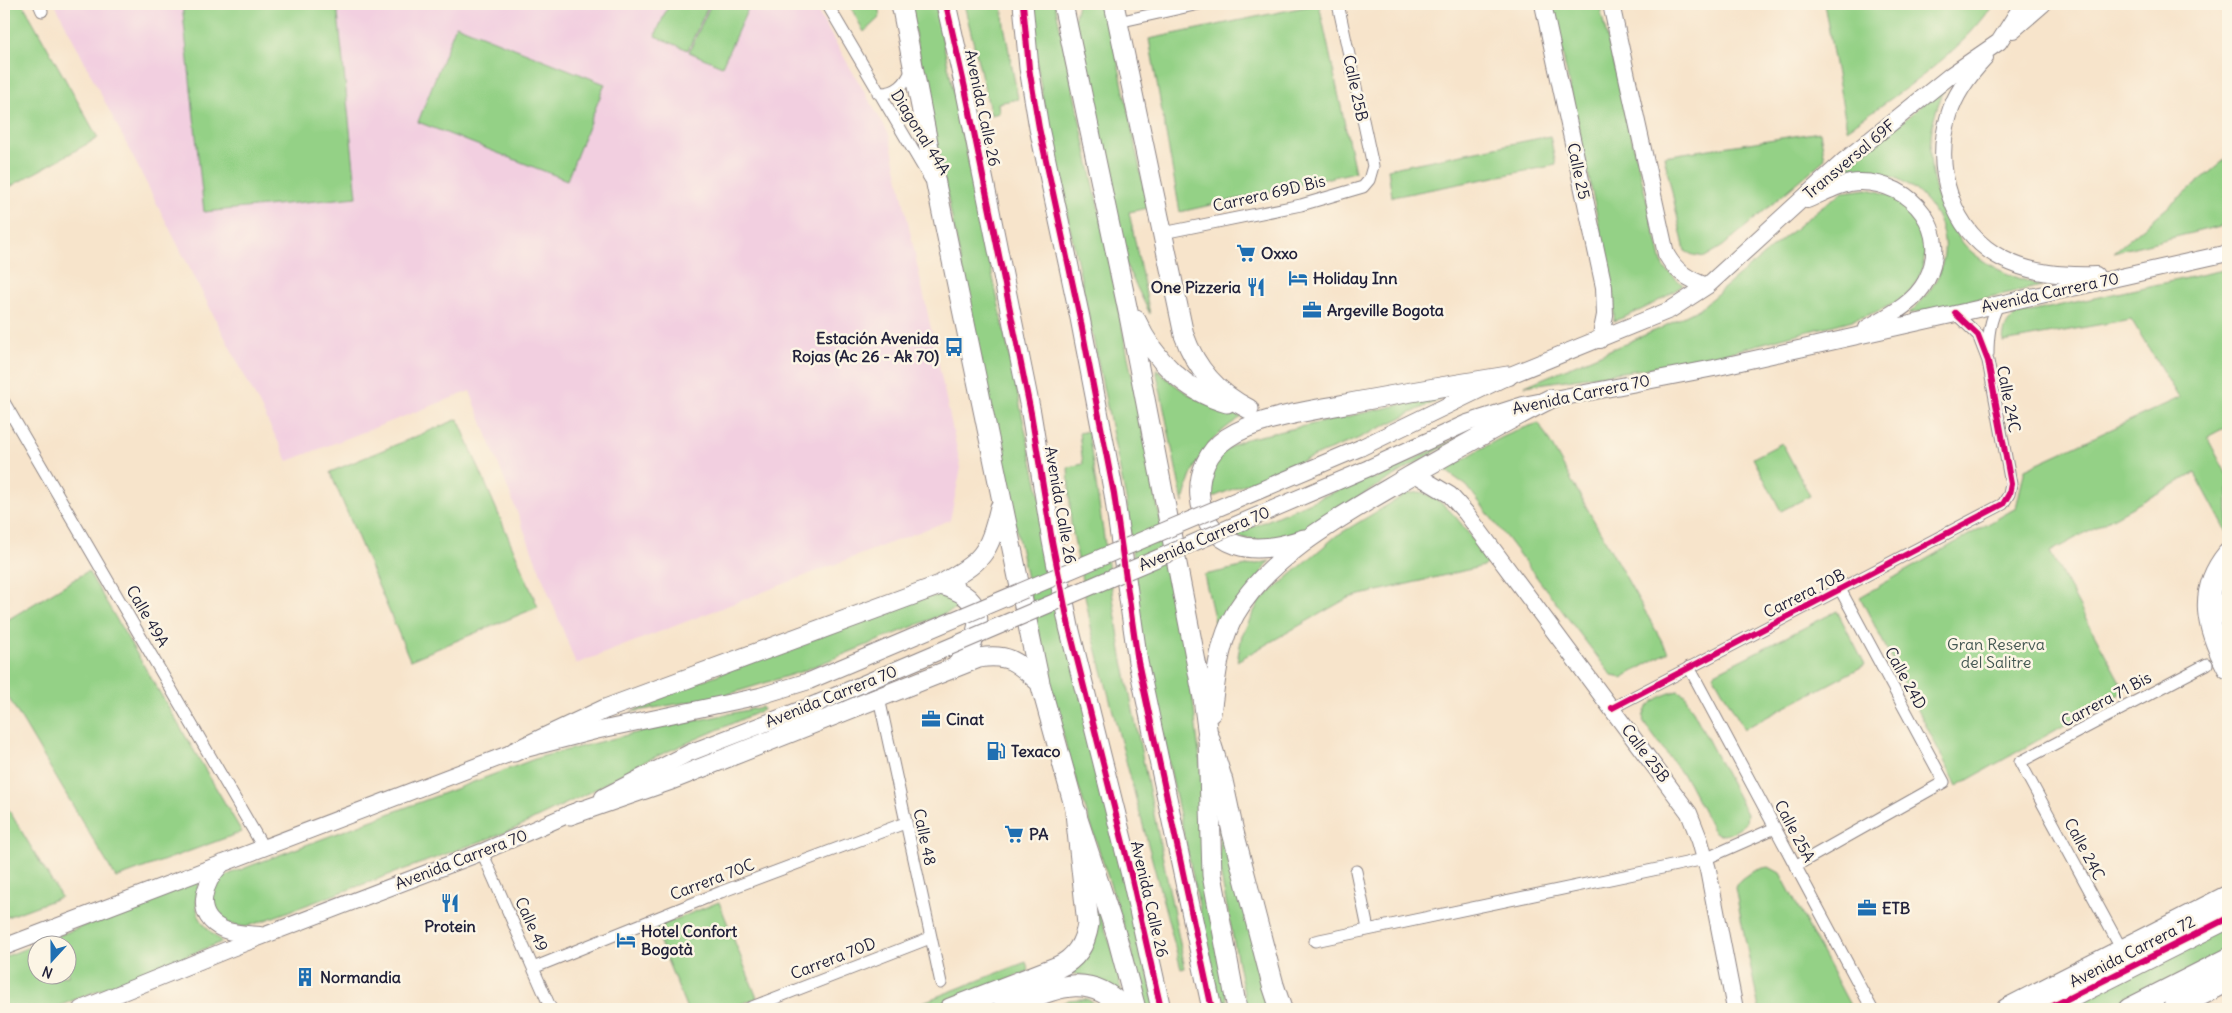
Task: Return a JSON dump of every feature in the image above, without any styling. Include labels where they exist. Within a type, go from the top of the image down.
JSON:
[{"type":"highway","points":[[2228,554],[2212,579],[2208,603],[2212,634],[2228,668]]},
{"type":"highway","points":[[2228,601],[2228,614]]},
{"type":"highway","points":[[1208,736],[1222,781],[1233,832],[1281,1009]]},
{"type":"highway","points":[[950,1009],[1058,968],[1070,962],[1077,954],[1088,924],[1076,813]]},
{"type":"highway","name":"Avenida Carrera 72","points":[[2015,1009],[2122,950],[2228,896]]},
{"type":"highway","name":"Avenida Carrera 72","points":[[2047,1009],[2228,918]]},
{"type":"highway","points":[[2129,1009],[2228,959]]},
{"type":"highway","points":[[2180,1006],[2228,981]]},
{"type":"highway","points":[[1003,1009],[1053,989],[1070,985],[1096,988],[1124,1009]]},
{"type":"highway","points":[[2180,1006],[2211,1009]]},
{"type":"main road","points":[[901,4],[936,189],[1040,683],[1076,813],[1117,937],[1136,1009]]},
{"type":"main road","name":"Avenida Calle 26","points":[[946,4],[965,88],[1031,413],[1052,541],[1069,627],[1136,896],[1161,1009]]},
{"type":"main road","points":[[1023,4],[1029,68],[1039,128],[1080,318],[1114,494],[1130,613],[1145,696],[1212,1009]]},
{"type":"main road","points":[[1063,4],[1124,294],[1192,638],[1208,736],[1212,875],[1238,1009]]},
{"type":"main road","points":[[1067,27],[1073,4]]},
{"type":"main road","points":[[1114,4],[1180,319],[1194,359],[1216,387],[1225,395],[1249,409]]},
{"type":"main road","name":"Calle 25","points":[[1543,4],[1604,287],[1605,315],[1600,340]]},
{"type":"main road","points":[[1611,4],[1666,254],[1674,267],[1682,274],[1707,286]]},
{"type":"main road","points":[[1999,42],[2023,4]]},
{"type":"main road","points":[[2043,4],[1999,42],[1976,67],[1962,88],[1949,114],[1942,150],[1942,166],[1949,195],[1967,229],[1984,246],[2003,259],[2030,270],[2057,274],[2128,275]]},
{"type":"main road","name":"Transversal 69F","points":[[1707,286],[1845,160],[1951,74],[1999,42]]},
{"type":"main road","points":[[1794,205],[1845,184],[1872,183],[1906,194],[1917,204],[1927,220],[1934,240],[1933,255],[1926,282],[1905,305],[1857,334]]},
{"type":"main road","name":"Avenida Carrera 70","points":[[81,1009],[482,852],[570,815],[688,752],[818,703],[1369,468],[1484,416],[1550,399],[1714,368],[1857,334],[2228,252]]},
{"type":"main road","name":"Avenida Carrera 70","points":[[4,947],[514,752],[595,731],[760,696],[809,681],[1360,448],[1508,376],[1670,310],[1707,286]]},
{"type":"main road","points":[[1124,294],[1145,339],[1158,358],[1172,372],[1203,393],[1249,409],[1292,414]]},
{"type":"main road","points":[[1312,536],[1274,546],[1254,548],[1237,545],[1222,538],[1210,526],[1201,509],[1200,478],[1206,462],[1217,447],[1227,438],[1246,428],[1292,414],[1508,376]]},
{"type":"main road","points":[[1208,736],[1218,658],[1235,615],[1250,593],[1312,536],[1495,427],[1550,399]]},
{"type":"main road","name":"Calle 25B","points":[[1414,474],[1450,495],[1466,513],[1682,802],[1693,822],[1705,859],[1735,1009]]},
{"type":"main road","points":[[514,752],[605,709],[940,585],[971,567],[983,555],[993,536],[1001,503]]},
{"type":"main road","points":[[940,585],[954,588],[965,596],[976,609],[979,625],[975,639],[970,651],[956,666]]},
{"type":"main road","points":[[570,815],[671,780],[979,658],[995,655],[1007,658],[1021,666],[1040,683]]},
{"type":"main road","points":[[225,861],[214,872],[204,892],[203,900],[207,913],[213,922],[226,930],[264,936]]},
{"type":"street","name":"Diagonal 44A","points":[[827,4],[936,189]]},
{"type":"street","points":[[1118,22],[1199,4]]},
{"type":"street","name":"Calle 25B","points":[[1338,4],[1373,172]]},
{"type":"street","points":[[878,93],[892,92],[899,88],[905,83],[913,67]]},
{"type":"street","name":"Carrera 69D Bis","points":[[1163,233],[1301,205],[1363,187],[1373,172]]},
{"type":"street","name":"Calle 24C","points":[[1988,361],[1990,327],[1992,317],[1999,303]]},
{"type":"street","name":"Calle 24C","points":[[1955,313],[1978,335],[1988,361],[2011,484],[2007,500]]},
{"type":"street","name":"Calle 49A","points":[[4,402],[264,847]]},
{"type":"street","name":"Carrera 70B","points":[[1612,708],[2003,504],[2007,500]]},
{"type":"street","name":"Calle 24D","points":[[1795,866],[1944,782],[1840,589]]},
{"type":"street","name":"Carrera 71 Bis","points":[[2020,762],[2207,664]]},
{"type":"street","name":"Calle 25A","points":[[1689,667],[1872,1009]]},
{"type":"street","name":"Calle 48","points":[[879,698],[941,983]]},
{"type":"street","name":"Calle 24C","points":[[2020,762],[2122,950]]},
{"type":"street","name":"Carrera 70C","points":[[533,968],[721,892],[905,823]]},
{"type":"street","points":[[1315,941],[1705,859],[1775,828]]},
{"type":"street","name":"Calle 49","points":[[482,852],[551,1009]]},
{"type":"street","points":[[1356,871],[1368,929]]},
{"type":"street","name":"Carrera 70D","points":[[747,1009],[765,1006],[930,938]]},
{"type":"shaded area","points":[[55,4],[813,4],[889,134],[961,468],[950,520],[576,664],[470,391],[288,461]]},
{"type":"green space","points":[[4,4],[23,4],[98,138],[4,190]]},
{"type":"green space","points":[[182,4],[337,4],[357,197],[204,212]]},
{"type":"green space","points":[[669,4],[709,4],[688,50],[655,36]]},
{"type":"green space","points":[[711,4],[750,4],[722,66],[689,52]]},
{"type":"green space","points":[[849,4],[878,4],[880,17],[864,32]]},
{"type":"green space","points":[[909,4],[935,4],[1028,443],[1156,1009],[1145,1009],[1130,945],[1069,758],[1042,649],[983,373]]},
{"type":"green space","points":[[964,4],[1002,4],[1004,25],[1018,99],[998,103],[999,113],[991,115]]},
{"type":"green space","points":[[1029,4],[1055,4],[1100,215],[1189,665],[1228,1009],[1221,1009],[1140,627],[1127,504],[1048,128],[1032,35]]},
{"type":"green space","points":[[1078,4],[1106,4],[1148,208],[1129,212],[1150,314],[1125,263],[1073,25]]},
{"type":"green space","points":[[1319,4],[1355,172],[1180,212],[1149,39]]},
{"type":"green space","points":[[1552,4],[1599,4],[1663,267],[1683,285],[1650,306],[1614,321],[1614,295]]},
{"type":"green space","points":[[1824,4],[1994,4],[1963,41],[1945,57],[1907,88],[1847,129]]},
{"type":"green space","points":[[456,25],[605,84],[567,180],[418,122]]},
{"type":"green space","points":[[1945,86],[1934,118],[1930,149],[1932,175],[1944,211],[1952,227],[1969,250],[2006,273],[2042,286],[1908,314],[1921,302],[1932,287],[1943,262],[1944,240],[1936,215],[1919,193],[1897,178],[1884,174],[1862,172],[1839,174]]},
{"type":"green space","points":[[1820,132],[1825,159],[1723,246],[1705,257],[1693,255],[1685,251],[1664,156]]},
{"type":"green space","points":[[1550,136],[1556,165],[1392,197],[1388,169]]},
{"type":"green space","points":[[2228,157],[2228,224],[2114,252]]},
{"type":"green space","points":[[1867,189],[1892,196],[1905,204],[1916,217],[1925,243],[1923,264],[1916,283],[1911,291],[1892,304],[1854,320],[1702,359],[1525,386],[1659,329],[1699,309],[1821,207],[1843,192]]},
{"type":"green space","name":"Gran Reserva del Salitre","points":[[2228,269],[2228,426],[2207,437],[2228,477],[2228,534],[2195,473],[2050,552],[2125,691],[1957,786],[1860,597],[2016,508],[2025,469],[2179,398],[2131,319],[2003,342],[2009,320],[2016,315]]},
{"type":"green space","points":[[1156,369],[1196,398],[1218,409],[1242,417],[1220,433],[1203,453],[1191,476],[1183,503]]},
{"type":"green space","points":[[1453,393],[1357,439],[1208,499],[1213,469],[1220,455],[1235,444],[1246,439]]},
{"type":"green space","points":[[458,419],[538,607],[410,660],[330,472]]},
{"type":"green space","points":[[1539,423],[1668,652],[1622,678],[1612,676],[1467,486],[1446,471],[1491,443]]},
{"type":"green space","points":[[1088,431],[1121,651],[1185,968],[1181,969],[1092,632],[1071,523],[1068,467],[1083,464],[1079,433]]},
{"type":"green space","points":[[1465,434],[1301,531],[1268,542],[1231,536],[1371,476],[1375,479]]},
{"type":"green space","points":[[1782,443],[1810,496],[1781,511],[1753,458]]},
{"type":"green space","points":[[1421,492],[1442,504],[1459,521],[1488,562],[1484,566],[1348,598],[1237,661],[1242,635],[1259,602],[1336,536],[1406,494]]},
{"type":"green space","points":[[1270,561],[1218,634],[1204,575]]},
{"type":"green space","points":[[88,571],[242,832],[116,878],[4,690],[4,622]]},
{"type":"green space","points":[[953,595],[964,606],[800,672],[723,696],[631,712],[687,686],[924,598]]},
{"type":"green space","points":[[1837,611],[1865,665],[1744,729],[1713,674]]},
{"type":"green space","points":[[1678,691],[1684,694],[1747,814],[1746,823],[1730,834],[1721,835],[1713,830],[1688,782],[1644,723],[1645,711],[1654,701],[1666,694]]},
{"type":"green space","points":[[762,707],[763,710],[639,764],[590,792],[512,830],[246,927],[227,923],[212,909],[210,896],[212,890],[221,879],[228,875],[540,757],[631,734]]},
{"type":"green space","points":[[1218,778],[1272,1009],[1247,1009],[1220,871]]},
{"type":"green space","points":[[4,802],[61,897],[4,918]]},
{"type":"green space","points":[[1769,867],[1780,873],[1852,1009],[1759,1009],[1735,888],[1740,880],[1749,874]]},
{"type":"green space","points":[[200,880],[196,900],[199,915],[207,928],[222,942],[51,1009],[4,1009],[4,957],[28,948],[28,986],[78,986],[78,936],[57,936]]},
{"type":"green space","points":[[1095,901],[1114,954],[1123,999],[1086,976],[1069,973],[1078,966],[1090,950],[1095,932]]},
{"type":"green space","points":[[719,902],[757,998],[727,1009],[687,1009],[654,928]]},
{"type":"green space","points":[[2228,925],[2228,950],[2113,1009],[2060,1009]]},
{"type":"green space","points":[[1026,962],[1029,971],[935,1009],[905,1009]]},
{"type":"green space","points":[[1087,999],[1094,1003],[1095,1009],[1049,1009],[1069,1000]]},
{"type":"cycle path","points":[[946,4],[965,88],[1031,413],[1052,541],[1069,627],[1132,879],[1161,1009]]},
{"type":"cycle path","points":[[1023,4],[1029,68],[1039,128],[1080,318],[1114,494],[1138,662],[1212,1009]]},
{"type":"cycle path","points":[[1612,708],[2003,504],[2009,494],[2011,484],[1988,361],[1978,335],[1955,313]]},
{"type":"cycle path","points":[[2047,1009],[2228,918]]},
{"type":"place","name":"Oxxo","points":[[1246,253]]},
{"type":"place","name":"Holiday Inn","points":[[1298,278]]},
{"type":"place","name":"One Pizzeria","points":[[1256,287]]},
{"type":"place","name":"Argeville Bogota","points":[[1312,310]]},
{"type":"place","name":"Estación Avenida Rojas (Ac 26 - Ak 70)","points":[[954,347]]},
{"type":"place","name":"Cinat","points":[[931,719]]},
{"type":"place","name":"Texaco","points":[[996,751]]},
{"type":"place","name":"PA","points":[[1014,834]]},
{"type":"place","name":"Protein","points":[[450,903]]},
{"type":"place","name":"ETB","points":[[1867,908]]},
{"type":"place","name":"Hotel Confort Bogotà","points":[[626,940]]},
{"type":"place","name":"Normandia","points":[[305,977]]}]
